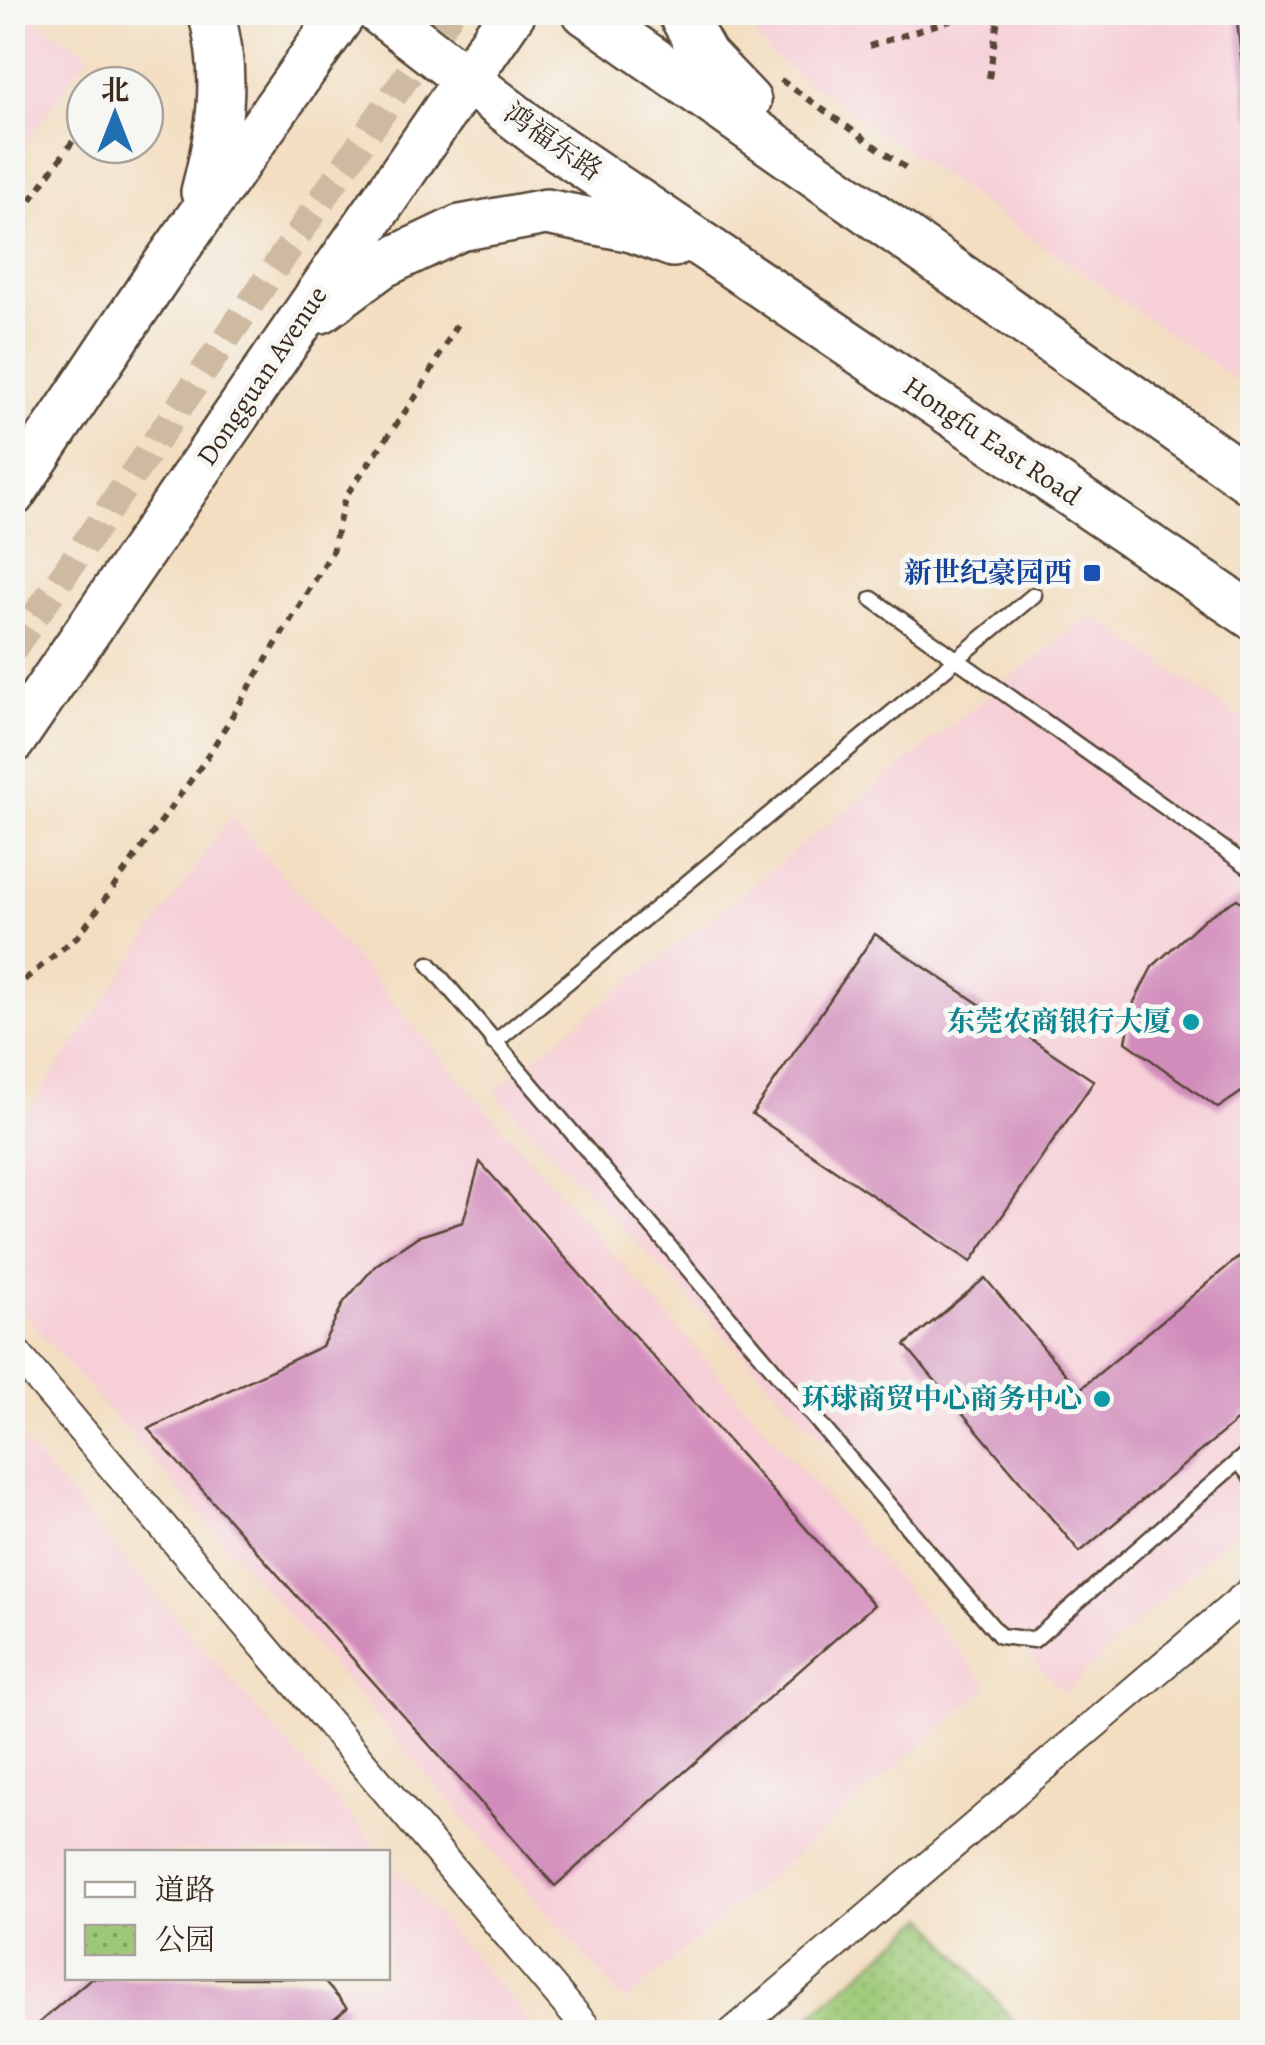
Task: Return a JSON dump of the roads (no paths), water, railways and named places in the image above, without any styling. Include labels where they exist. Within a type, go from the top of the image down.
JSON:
[{"type":"main road","points":[[196,222],[219,132],[220,44],[212,12]]},
{"type":"main road","points":[[12,494],[344,12]]},
{"type":"main road","name":"鸿福东路","points":[[379,12],[539,135],[732,265]]},
{"type":"main road","name":"Dongguan Avenue","points":[[12,741],[513,12]]},
{"type":"main road","points":[[586,12],[1252,482]]},
{"type":"main road","points":[[680,12],[705,56],[823,178]]},
{"type":"main road","points":[[292,332],[382,265],[429,242],[460,228],[546,212],[632,229],[732,265]]},
{"type":"main road","name":"Hongfu East Road","points":[[732,265],[1252,616]]},
{"type":"street","points":[[12,1348],[590,2032]]},
{"type":"street","points":[[733,2032],[1252,1590]]},
{"type":"lane","points":[[494,1044],[1034,594]]},
{"type":"lane","points":[[872,599],[1252,868]]},
{"type":"lane","points":[[429,964],[1000,1636],[1034,1640],[1252,1448]]},
{"type":"lane","points":[[1238,1461],[1252,1478]]},
{"type":"tunnel","points":[[12,650],[451,12]]},
{"type":"place","name":"新世纪豪园西","points":[[1092,573]]},
{"type":"place","name":"东莞农商银行大厦","points":[[1191,1022]]},
{"type":"place","name":"环球商贸中心商务中心","points":[[1102,1399]]}]
